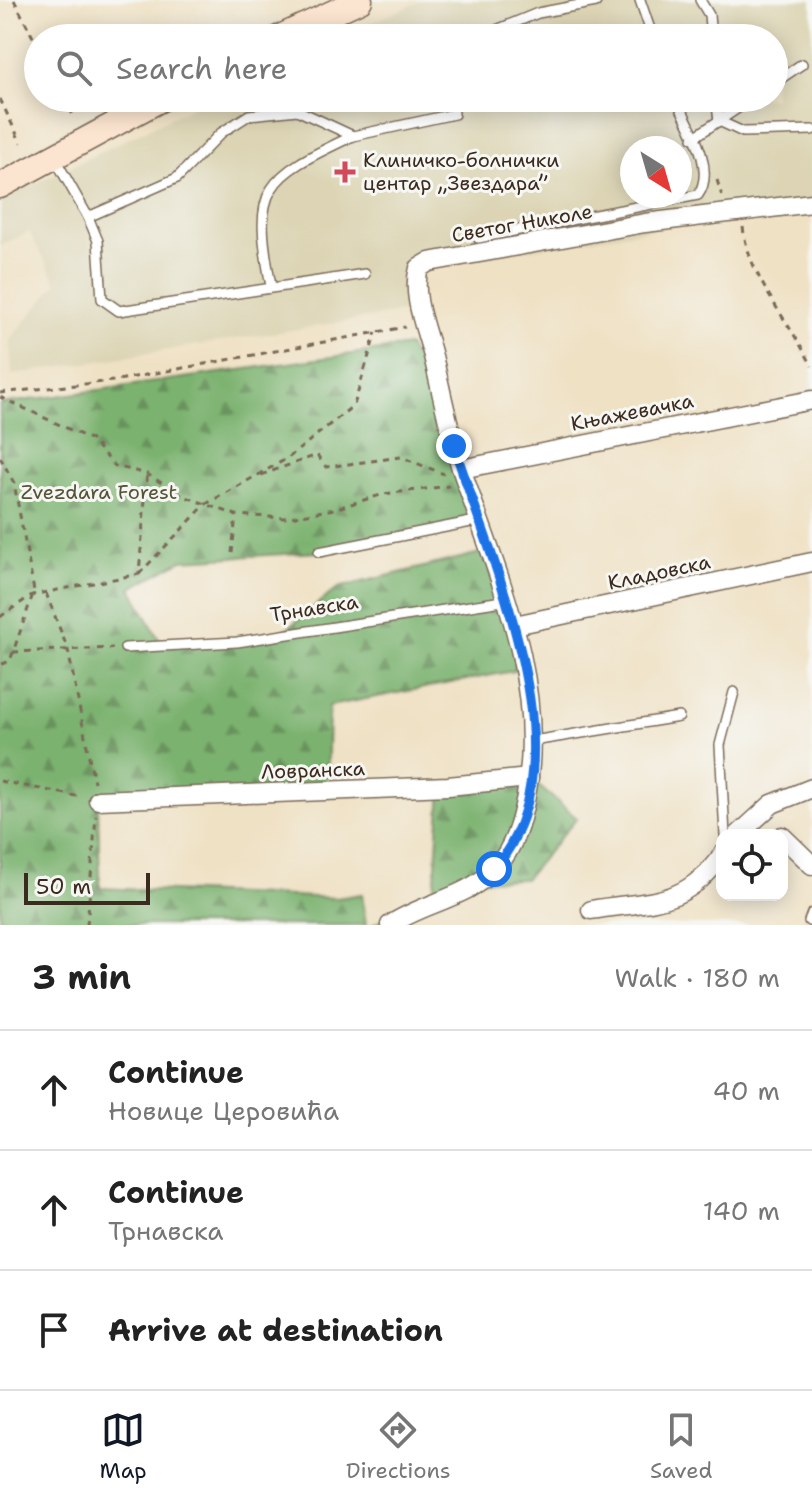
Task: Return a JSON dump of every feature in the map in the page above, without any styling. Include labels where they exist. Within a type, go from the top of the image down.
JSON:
[{"type":"street","points":[[308,24],[360,0]]},
{"type":"street","points":[[0,186],[137,112]]},
{"type":"street","name":"Светог Николе","points":[[425,322],[416,278],[419,268],[429,262],[645,223],[812,203]]},
{"type":"street","points":[[390,925],[411,913],[455,897],[494,869],[518,832],[533,741],[509,600],[464,476],[425,322]]},
{"type":"street","name":"Књажевачка","points":[[464,476],[812,400]]},
{"type":"street","name":"Кладовска","points":[[515,625],[812,562]]},
{"type":"street","name":"Ловранска","points":[[98,800],[448,786],[529,778]]},
{"type":"street","points":[[744,829],[761,812],[789,795],[812,788]]},
{"type":"street","points":[[761,812],[775,829]]},
{"type":"street","points":[[788,843],[812,865]]},
{"type":"street","points":[[591,910],[676,896],[705,878],[716,863]]},
{"type":"lane","points":[[536,0],[538,13]]},
{"type":"lane","points":[[640,0],[648,24]]},
{"type":"lane","points":[[700,0],[709,15],[710,24]]},
{"type":"lane","points":[[511,24],[538,13],[596,2]]},
{"type":"lane","points":[[788,74],[802,64]]},
{"type":"lane","points":[[88,217],[177,178],[221,133],[249,115],[278,112]]},
{"type":"lane","points":[[301,112],[353,136]]},
{"type":"lane","points":[[271,286],[261,217],[269,193],[300,162],[353,136],[454,112]]},
{"type":"lane","points":[[478,238],[693,198],[704,185],[706,175],[682,112]]},
{"type":"lane","points":[[718,112],[719,121]]},
{"type":"lane","points":[[693,138],[732,112]]},
{"type":"lane","points":[[719,121],[743,132],[812,130]]},
{"type":"lane","points":[[54,157],[98,241],[102,299],[119,311],[365,274]]},
{"type":"lane","points":[[319,552],[481,520]]},
{"type":"lane","name":"Трнавска","points":[[125,648],[237,642],[509,600]]},
{"type":"lane","points":[[725,829],[720,745],[734,692]]},
{"type":"lane","points":[[533,741],[679,717]]},
{"type":"lane","points":[[812,913],[809,921],[812,922]]},
{"type":"path","points":[[14,0],[26,24]]},
{"type":"path","points":[[0,99],[21,143]]},
{"type":"path","points":[[741,211],[748,255],[812,366]]},
{"type":"path","points":[[0,395],[113,381],[425,322]]},
{"type":"path","points":[[0,617],[32,595],[139,574],[206,504],[288,458],[354,405],[376,332]]},
{"type":"path","points":[[0,395],[90,439],[115,466],[147,474],[181,495],[236,515],[285,518],[334,509],[464,476]]},
{"type":"path","points":[[252,478],[317,455],[326,467],[401,457],[464,476]]},
{"type":"path","points":[[0,457],[14,483],[32,595],[10,661],[0,665]]},
{"type":"path","points":[[139,574],[147,474]]},
{"type":"path","points":[[232,553],[236,515]]},
{"type":"path","points":[[46,593],[68,650],[98,800],[87,925]]},
{"type":"path","points":[[12,652],[125,648]]},
{"type":"path","points":[[0,781],[98,800]]},
{"type":"shaded area","name":"Клиничко-болнички центар „Звездара”","points":[[423,0],[812,0],[812,202],[420,268],[421,309],[12,375],[10,340],[57,283],[29,232],[0,246],[0,201],[182,112],[788,112],[788,24],[369,24]]},
{"type":"green space","name":"Zvezdara Forest","points":[[408,346],[440,397],[481,520],[319,552],[182,560],[131,588],[163,647],[274,639],[338,588],[493,550],[524,669],[329,706],[327,790],[529,778],[577,818],[525,879],[481,880],[390,925],[372,925],[434,895],[441,788],[98,801],[100,888],[337,898],[362,894],[366,925],[0,925],[0,404]]},
{"type":"place","name":"Клиничко-болнички центар „Звездара”","points":[[345,172]]},
{"type":"route","points":[[454,446],[509,600],[524,669],[533,741],[518,832],[494,869]]}]
